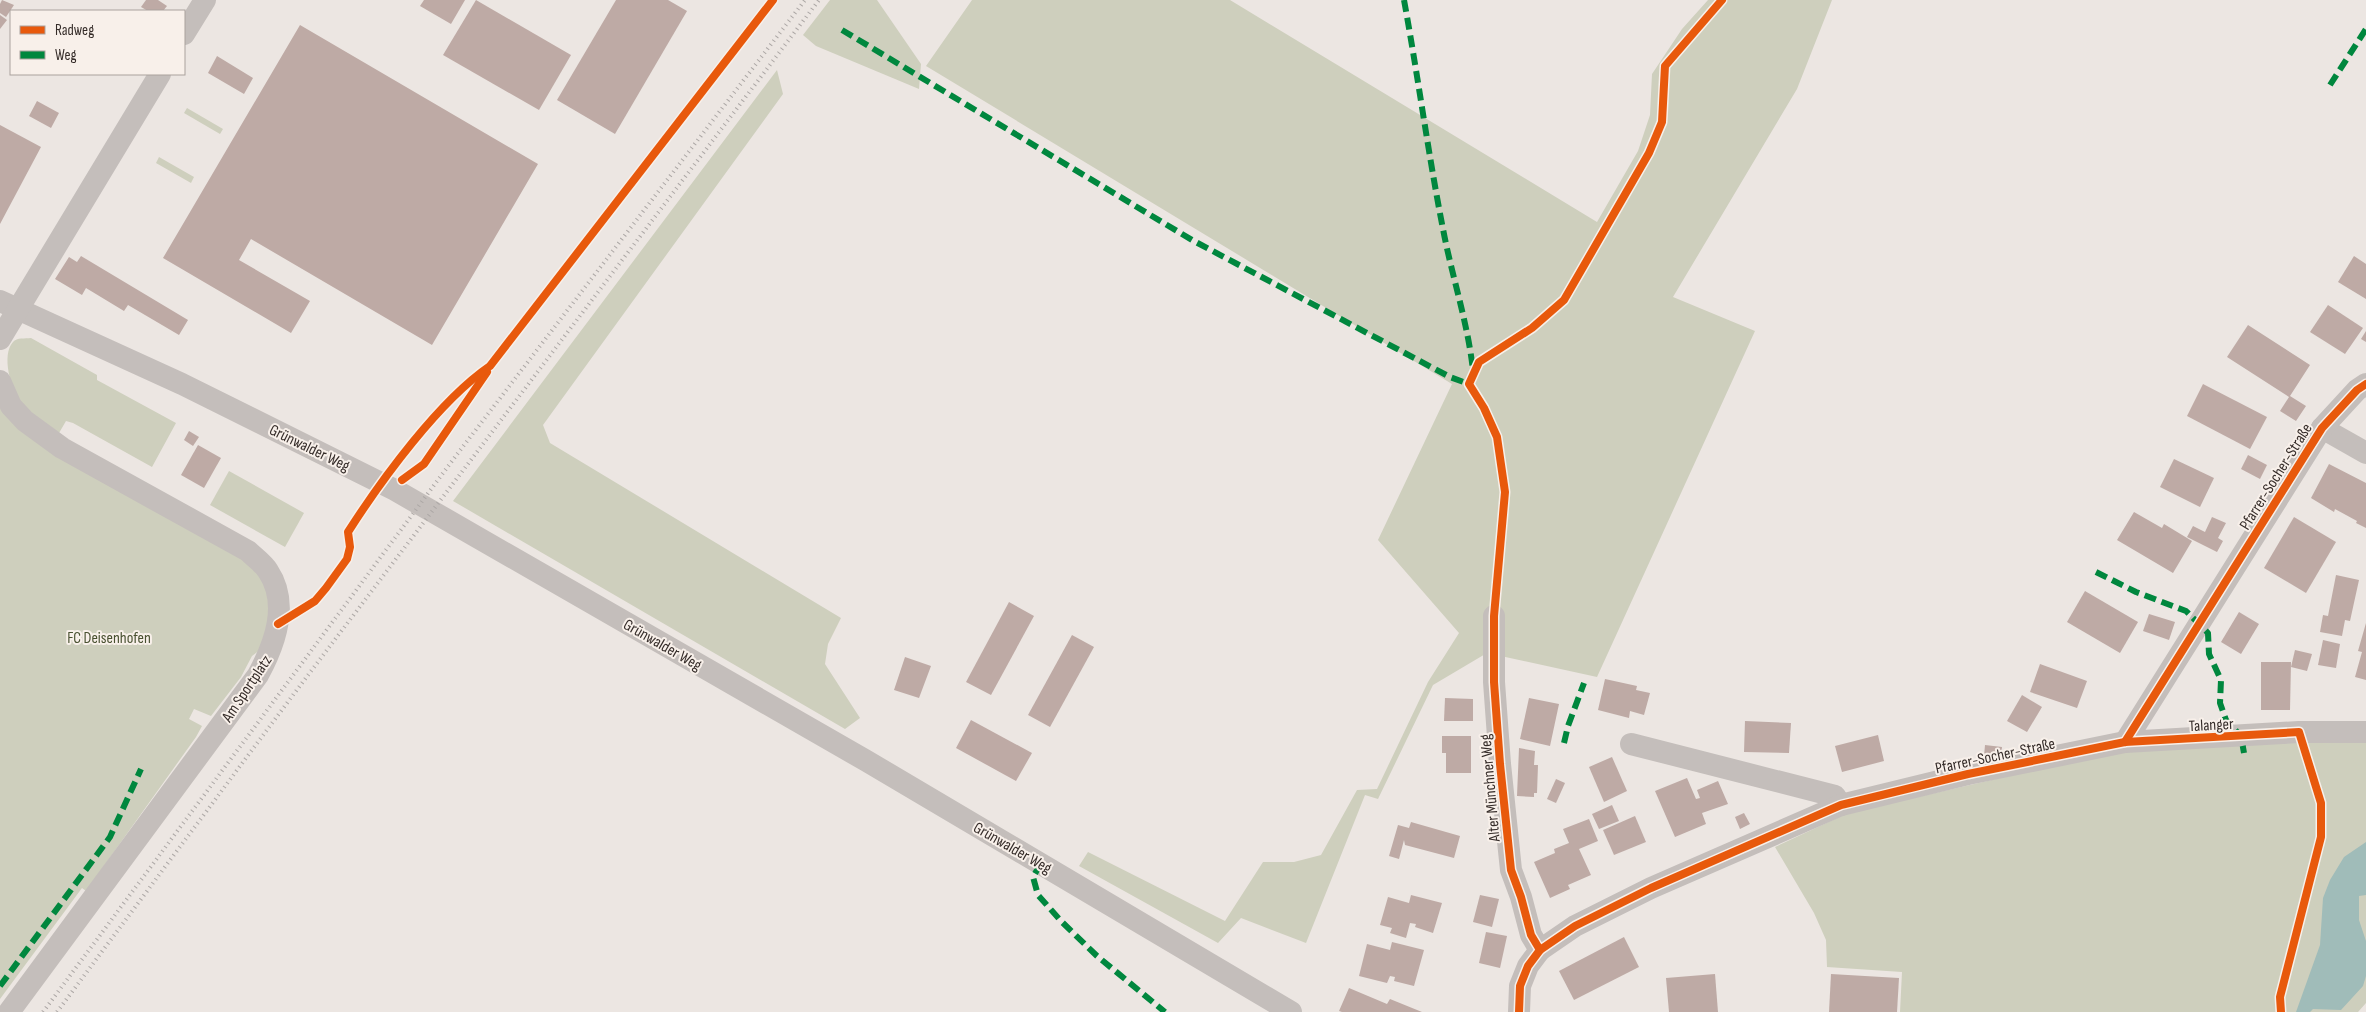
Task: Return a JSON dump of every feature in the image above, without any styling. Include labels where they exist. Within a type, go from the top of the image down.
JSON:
[{"type":"street","points":[[185,32],[205,0]]},
{"type":"street","points":[[0,338],[9,305],[159,75]]},
{"type":"street","name":"Grünwalder Weg","points":[[9,305],[182,384],[395,490],[890,775],[1291,1012]]},
{"type":"street","name":"Am Sportplatz","points":[[0,381],[11,406],[25,421],[62,448],[248,551],[268,571],[277,592],[278,617],[272,649],[258,675],[9,1012]]},
{"type":"street","name":"Pfarrer-Socher-Straße","points":[[1519,1012],[1520,986],[1528,966],[1540,950],[1574,926],[1651,888],[1840,805],[1968,774],[2125,742],[2322,428],[2357,390],[2366,384]]},
{"type":"street","points":[[2322,428],[2366,453]]},
{"type":"street","name":"Alter Münchner Weg","points":[[1494,616],[1495,691],[1511,870],[1522,897],[1531,935],[1540,950]]},
{"type":"street","name":"Talanger","points":[[2125,742],[2299,732],[2366,732]]},
{"type":"street","points":[[1631,744],[1835,796],[1840,805]]},
{"type":"green space","points":[[830,0],[877,0],[921,64],[919,89],[816,46],[803,35]]},
{"type":"green space","points":[[972,0],[1230,0],[1597,222],[1638,151],[1650,115],[1652,74],[1682,29],[1708,0],[1832,0],[1797,89],[1673,297],[1755,331],[1597,677],[1487,653],[1433,685],[1378,799],[1365,795],[1306,943],[1241,918],[1218,943],[1079,866],[1088,852],[1225,921],[1263,862],[1294,862],[1321,855],[1357,790],[1377,789],[1428,682],[1459,633],[1378,540],[1452,384],[926,66]]},
{"type":"green space","points":[[777,70],[783,94],[543,425],[550,443],[841,618],[828,644],[825,664],[860,718],[845,729],[453,501]]},
{"type":"green space","points":[[187,108],[223,129],[220,134],[184,113]]},
{"type":"green space","points":[[159,157],[194,177],[191,183],[156,163]]},
{"type":"green space","points":[[31,338],[97,375],[97,380],[176,423],[152,467],[73,423],[66,421],[59,433],[24,406],[13,389],[8,355],[9,348],[15,340]]},
{"type":"green space","name":"FC Deisenhofen","points":[[0,406],[244,556],[261,574],[269,594],[269,616],[261,649],[252,656],[241,677],[211,716],[194,709],[189,719],[202,726],[196,737],[86,891],[82,888],[0,999]]},
{"type":"green space","points":[[229,471],[304,513],[285,547],[210,505]]},
{"type":"green space","points":[[2366,739],[2366,1003],[2358,1012],[1900,1012],[1902,972],[1827,967],[1826,940],[1814,913],[1775,847],[1848,813],[2126,749]]},
{"type":"water","points":[[2366,842],[2366,895],[2359,896],[2359,920],[2366,941],[2366,976],[2363,986],[2341,1010],[2313,1009],[2310,1012],[2296,1012],[2320,945],[2323,898],[2330,880],[2344,857]]},
{"type":"building","points":[[2,0],[14,5],[6,17],[0,13]]},
{"type":"building","points":[[146,0],[158,0],[167,6],[164,10],[146,10],[141,7]]},
{"type":"building","points":[[424,0],[465,0],[451,24],[420,6]]},
{"type":"building","points":[[476,0],[571,55],[539,110],[443,55]]},
{"type":"building","points":[[616,0],[668,0],[687,11],[615,134],[557,100]]},
{"type":"building","points":[[0,15],[7,20],[0,29]]},
{"type":"building","points":[[300,25],[538,164],[432,345],[251,239],[239,260],[310,301],[291,333],[163,258]]},
{"type":"building","points":[[217,56],[253,78],[244,94],[208,73]]},
{"type":"building","points":[[37,101],[59,113],[51,128],[29,116]]},
{"type":"building","points":[[0,125],[41,147],[0,224]]},
{"type":"building","points":[[81,256],[188,320],[179,335],[128,305],[124,311],[86,288],[82,295],[55,279],[69,257],[77,262]]},
{"type":"building","points":[[2354,256],[2366,264],[2366,299],[2338,282]]},
{"type":"building","points":[[2328,305],[2363,328],[2345,354],[2310,332]]},
{"type":"building","points":[[2248,325],[2310,365],[2290,396],[2306,406],[2296,421],[2280,411],[2289,397],[2227,357]]},
{"type":"building","points":[[2366,331],[2366,342],[2361,339]]},
{"type":"building","points":[[2203,384],[2267,417],[2250,449],[2187,416]]},
{"type":"building","points":[[189,431],[199,437],[193,446],[184,440]]},
{"type":"building","points":[[198,445],[221,458],[204,488],[181,475]]},
{"type":"building","points":[[2248,455],[2267,465],[2260,479],[2241,469]]},
{"type":"building","points":[[2174,459],[2214,478],[2200,507],[2160,487]]},
{"type":"building","points":[[2329,464],[2366,483],[2366,528],[2335,509],[2334,512],[2311,498]]},
{"type":"building","points":[[2134,512],[2162,528],[2164,524],[2192,541],[2173,573],[2117,540]]},
{"type":"building","points":[[2212,517],[2226,523],[2218,538],[2223,541],[2217,552],[2187,537],[2193,526],[2205,532]]},
{"type":"building","points":[[2294,517],[2336,542],[2306,593],[2264,568]]},
{"type":"building","points":[[2336,575],[2359,580],[2350,621],[2345,620],[2342,636],[2320,632],[2323,615],[2328,616]]},
{"type":"building","points":[[2085,591],[2138,622],[2120,653],[2067,622]]},
{"type":"building","points":[[1009,602],[1034,616],[991,695],[966,682]]},
{"type":"building","points":[[2239,612],[2259,624],[2241,654],[2221,642]]},
{"type":"building","points":[[2149,614],[2175,622],[2169,640],[2143,631]]},
{"type":"building","points":[[2366,623],[2366,680],[2355,677],[2362,652],[2358,651]]},
{"type":"building","points":[[1072,635],[1094,647],[1050,727],[1028,715]]},
{"type":"building","points":[[2323,640],[2340,644],[2336,668],[2318,665]]},
{"type":"building","points":[[2295,650],[2312,654],[2307,671],[2291,667]]},
{"type":"building","points":[[905,657],[931,666],[919,698],[894,690]]},
{"type":"building","points":[[2261,662],[2291,662],[2290,710],[2261,710]]},
{"type":"building","points":[[2040,664],[2087,681],[2077,708],[2030,692]]},
{"type":"building","points":[[1605,679],[1637,686],[1636,690],[1650,693],[1644,715],[1630,711],[1629,718],[1598,710]]},
{"type":"building","points":[[2022,695],[2042,707],[2027,732],[2007,721]]},
{"type":"building","points":[[1445,698],[1473,699],[1473,721],[1444,721]]},
{"type":"building","points":[[1529,698],[1559,704],[1550,746],[1520,739]]},
{"type":"building","points":[[971,720],[1032,753],[1016,781],[956,748]]},
{"type":"building","points":[[1745,721],[1791,723],[1789,753],[1744,752]]},
{"type":"building","points":[[1878,735],[1884,761],[1842,772],[1835,746]]},
{"type":"building","points":[[1442,736],[1471,736],[1471,773],[1446,773],[1446,753],[1442,753]]},
{"type":"building","points":[[1985,745],[2002,747],[2001,757],[1984,756]]},
{"type":"building","points":[[1519,748],[1535,751],[1534,765],[1538,765],[1537,793],[1534,793],[1534,797],[1517,796]]},
{"type":"building","points":[[1612,757],[1627,791],[1604,802],[1589,767]]},
{"type":"building","points":[[1687,778],[1696,799],[1700,798],[1697,790],[1718,781],[1728,804],[1702,813],[1706,824],[1675,837],[1655,791]]},
{"type":"building","points":[[1556,779],[1565,783],[1556,803],[1547,799]]},
{"type":"building","points":[[1612,805],[1619,821],[1599,829],[1592,814]]},
{"type":"building","points":[[1744,813],[1750,824],[1740,829],[1735,817]]},
{"type":"building","points":[[1635,816],[1646,842],[1614,855],[1603,830]]},
{"type":"building","points":[[1589,819],[1598,841],[1579,849],[1591,875],[1568,885],[1570,889],[1550,898],[1534,862],[1555,853],[1554,849],[1569,843],[1563,829]]},
{"type":"building","points":[[1411,822],[1460,836],[1454,858],[1405,845],[1404,840],[1399,859],[1389,856],[1398,825],[1409,828]]},
{"type":"building","points":[[1411,895],[1442,903],[1433,933],[1415,927],[1416,924],[1410,923],[1406,938],[1390,933],[1392,928],[1380,925],[1388,897],[1409,903]]},
{"type":"building","points":[[1480,895],[1499,899],[1492,927],[1473,922]]},
{"type":"building","points":[[1486,932],[1507,936],[1500,968],[1479,963]]},
{"type":"building","points":[[1624,937],[1639,967],[1574,1000],[1559,971]]},
{"type":"building","points":[[1392,942],[1424,950],[1414,986],[1394,981],[1395,977],[1390,976],[1387,983],[1359,976],[1367,944],[1390,950]]},
{"type":"building","points":[[1715,974],[1718,1012],[1669,1012],[1666,978]]},
{"type":"building","points":[[1831,974],[1899,978],[1897,1012],[1829,1012]]},
{"type":"building","points":[[1349,988],[1387,1004],[1390,999],[1422,1012],[1339,1011]]},
{"type":"railway","points":[[43,1012],[455,457],[805,0]]},
{"type":"railway","points":[[57,1012],[293,695],[819,0]]},
{"type":"marked path","points":[[1404,0],[1438,200],[1471,353],[1473,371]]},
{"type":"marked path","points":[[2330,85],[2366,29]]},
{"type":"marked path","points":[[842,30],[1192,240],[1450,377],[1469,384]]},
{"type":"marked path","points":[[2096,572],[2136,592],[2186,611],[2208,633],[2209,654],[2221,680],[2220,703],[2226,720],[2241,736],[2244,753]]},
{"type":"marked path","points":[[1564,743],[1568,726],[1584,683]]},
{"type":"marked path","points":[[0,986],[110,837],[141,769]]},
{"type":"marked path","points":[[1041,863],[1033,877],[1038,895],[1061,921],[1097,956],[1165,1012]]},
{"type":"cycle path","points":[[278,624],[315,601],[326,588],[347,559],[350,547],[348,532],[394,465],[451,399],[490,366],[773,0]]},
{"type":"cycle path","points":[[1540,950],[1531,935],[1521,897],[1511,870],[1500,764],[1494,682],[1494,616],[1505,492],[1497,437],[1484,408],[1469,384],[1479,362],[1532,328],[1564,300],[1649,153],[1662,122],[1665,66],[1722,0]]},
{"type":"cycle path","points":[[402,480],[424,464],[487,372]]},
{"type":"cycle path","points":[[2125,742],[2322,428],[2357,390],[2366,384]]},
{"type":"cycle path","points":[[1519,1012],[1520,986],[1528,966],[1540,950],[1575,926],[1651,888],[1841,805],[1968,774],[2125,742],[2299,732],[2321,803],[2321,837],[2280,997],[2281,1012]]}]
